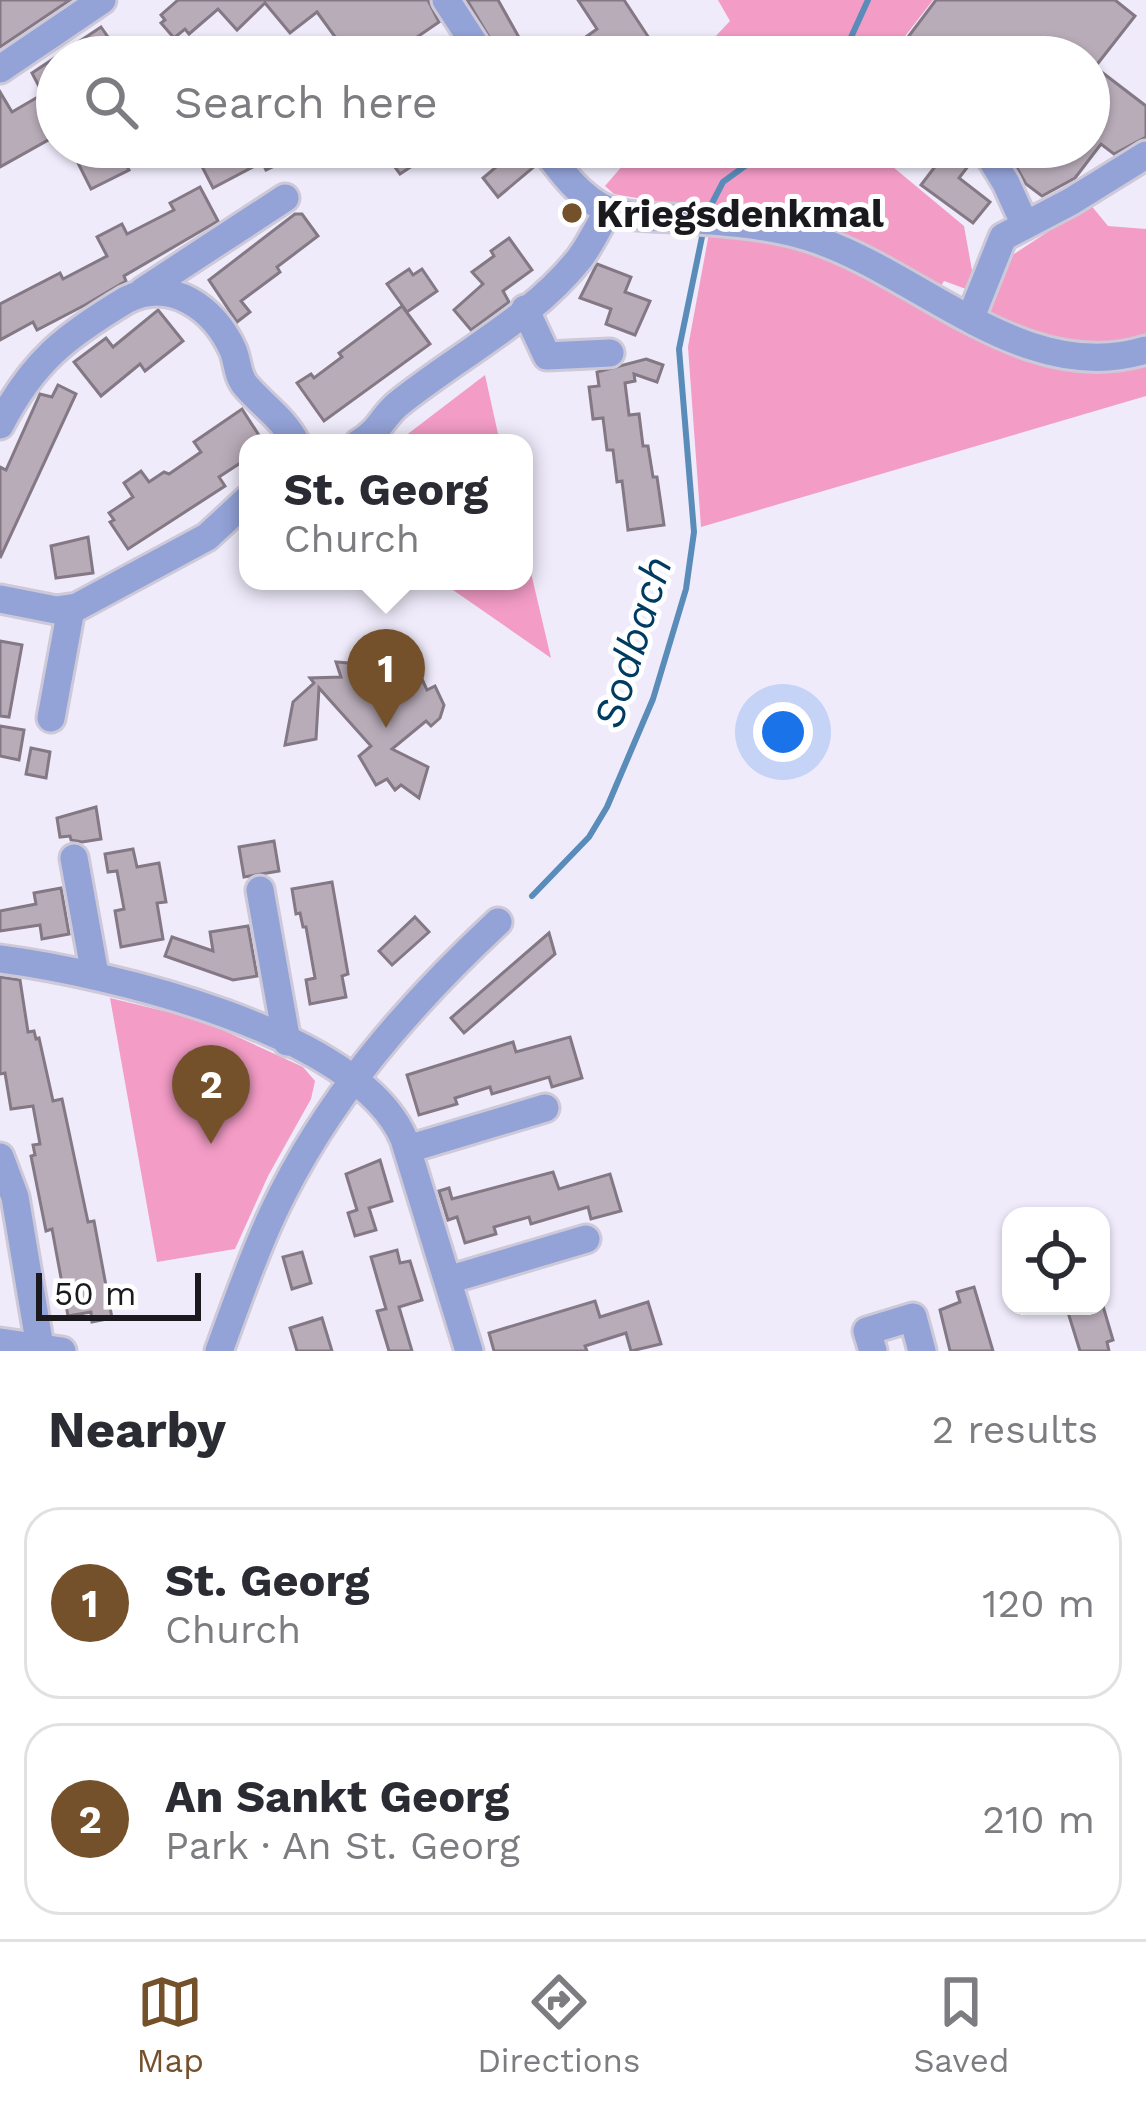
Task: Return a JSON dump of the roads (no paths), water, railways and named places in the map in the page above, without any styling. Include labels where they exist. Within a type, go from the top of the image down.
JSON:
[{"type":"street","points":[[49,36],[102,0]]},
{"type":"street","points":[[446,0],[469,36]]},
{"type":"street","points":[[0,69],[36,45]]},
{"type":"street","points":[[971,317],[1003,237],[1146,155]]},
{"type":"street","points":[[562,168],[586,195],[608,210],[765,227],[814,238],[878,266],[1020,343],[1062,356],[1104,358],[1146,350]]},
{"type":"street","points":[[997,168],[1025,225]]},
{"type":"street","points":[[0,424],[35,367],[88,324],[285,198]]},
{"type":"street","points":[[372,434],[398,404],[525,309],[574,264],[608,210]]},
{"type":"street","points":[[139,293],[170,292],[196,303],[233,350],[244,385],[290,434]]},
{"type":"street","points":[[525,309],[547,356],[610,353]]},
{"type":"street","points":[[0,599],[71,609],[207,536],[239,507]]},
{"type":"street","points":[[51,718],[71,609]]},
{"type":"street","points":[[74,858],[95,975]]},
{"type":"street","points":[[260,890],[287,1042]]},
{"type":"street","points":[[219,1351],[274,1211],[305,1152],[353,1081],[419,998],[498,922]]},
{"type":"street","points":[[0,958],[95,975],[210,1009],[287,1042],[353,1081],[386,1108],[407,1149],[469,1351]]},
{"type":"street","points":[[407,1149],[545,1108]]},
{"type":"street","points":[[0,1157],[15,1197],[51,1349],[0,1342]]},
{"type":"street","points":[[448,1280],[586,1239]]},
{"type":"street","points":[[873,1351],[867,1331],[913,1317],[922,1351]]},
{"type":"waterway","name":"Sodbach","points":[[852,36],[868,0]]},
{"type":"waterway","name":"Sodbach","points":[[709,209],[723,182],[742,168]]},
{"type":"waterway","name":"Sodbach","points":[[532,896],[589,837],[607,807],[653,699],[686,589],[694,532],[679,349],[703,232]]},
{"type":"place","name":"Kriegsdenkmal","points":[[572,213]]},
{"type":"place","name":"St. Georg","points":[[386,728]]},
{"type":"place","name":"An Sankt Georg","points":[[211,1144]]}]
